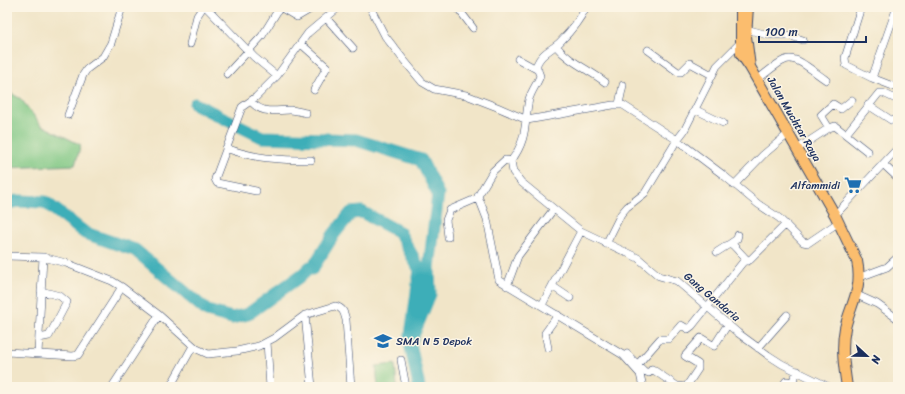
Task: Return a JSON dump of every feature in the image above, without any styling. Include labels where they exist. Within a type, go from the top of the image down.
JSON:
[{"type":"highway","name":"Jalan Muchtar Raya","points":[[741,7],[743,42]]},
{"type":"highway","name":"Jalan Muchtar Raya","points":[[748,7],[746,29],[741,54],[798,149],[837,219],[856,257],[860,277],[855,299],[845,328],[843,346],[847,387]]},
{"type":"street","points":[[68,115],[83,75],[87,69],[103,57],[109,47],[122,7]]},
{"type":"street","points":[[190,44],[197,16],[202,7]]},
{"type":"street","points":[[206,7],[248,52],[277,76]]},
{"type":"street","points":[[227,74],[268,29],[280,7],[297,17],[314,7]]},
{"type":"street","points":[[256,191],[215,182],[215,177],[242,107],[251,101],[277,76],[308,33],[327,19],[339,7]]},
{"type":"street","points":[[370,7],[385,36],[422,82],[434,89],[460,94],[497,107],[527,120],[619,104],[633,111],[676,140],[786,224],[806,243],[837,219],[898,148]]},
{"type":"street","points":[[457,7],[473,28]]},
{"type":"street","points":[[448,237],[446,220],[449,212],[478,196],[497,166],[506,160],[511,161],[518,151],[527,120],[530,97],[540,76],[537,66],[540,59],[556,46],[578,21],[586,7]]},
{"type":"street","points":[[861,7],[845,58],[846,65],[872,78],[898,88]]},
{"type":"street","points":[[872,78],[897,7]]},
{"type":"street","points":[[327,19],[353,48]]},
{"type":"street","points":[[746,29],[768,35],[787,34],[803,40]]},
{"type":"street","points":[[606,244],[621,214],[627,207],[645,193],[676,140],[684,131],[696,110],[712,75],[721,61],[743,42]]},
{"type":"street","points":[[301,44],[327,67],[314,90]]},
{"type":"street","points":[[556,46],[567,58],[590,70],[605,82]]},
{"type":"street","points":[[648,50],[678,72],[681,72],[690,63],[712,75]]},
{"type":"street","points":[[757,80],[780,61],[792,58],[800,61],[826,80]]},
{"type":"street","points":[[518,59],[538,70]]},
{"type":"street","points":[[619,104],[623,85]]},
{"type":"street","points":[[846,134],[876,94],[880,92],[898,100]]},
{"type":"street","points":[[829,128],[821,114],[833,104],[842,109],[852,100]]},
{"type":"street","points":[[251,101],[257,107],[265,111],[292,110],[306,113]]},
{"type":"street","points":[[868,105],[891,120]]},
{"type":"street","points":[[696,110],[723,123]]},
{"type":"street","points":[[798,149],[834,126],[868,152]]},
{"type":"street","points":[[734,184],[763,155],[788,134]]},
{"type":"street","points":[[226,148],[242,154],[265,158],[311,160]]},
{"type":"street","name":"Gang Gandaria","points":[[511,161],[511,167],[518,179],[553,210],[581,231],[638,258],[659,276],[677,281],[758,348],[782,364],[829,387]]},
{"type":"street","points":[[884,164],[898,178]]},
{"type":"street","points":[[478,196],[487,219],[498,278],[507,286],[614,346],[638,364],[642,372],[643,387]]},
{"type":"street","points":[[507,286],[518,256],[553,210]]},
{"type":"street","points":[[638,364],[660,339],[669,339],[681,325],[686,328],[690,328],[744,262],[748,261],[786,224]]},
{"type":"street","points":[[542,305],[581,231]]},
{"type":"street","points":[[717,252],[737,239],[738,235]]},
{"type":"street","points":[[731,243],[748,261]]},
{"type":"street","points":[[7,256],[43,258],[82,268],[122,286],[159,315],[193,346],[203,352],[214,354],[237,351],[267,342],[305,315],[335,306],[343,309],[346,320],[351,387]]},
{"type":"street","points":[[38,354],[43,258]]},
{"type":"street","points":[[860,277],[887,267],[898,258]]},
{"type":"street","points":[[7,352],[73,356],[80,353],[122,286]]},
{"type":"street","points":[[552,286],[570,298]]},
{"type":"street","points":[[39,338],[49,336],[67,302],[60,296],[41,292]]},
{"type":"street","points":[[855,299],[877,304],[898,319]]},
{"type":"street","points":[[112,387],[159,315]]},
{"type":"street","points":[[305,315],[312,387]]},
{"type":"street","points":[[548,348],[544,333],[558,315]]},
{"type":"street","points":[[758,348],[787,315]]},
{"type":"street","points":[[614,346],[642,372],[649,373],[652,369],[670,385],[686,387],[698,369],[698,364],[685,356],[701,338],[714,346],[728,324]]},
{"type":"street","points":[[267,342],[270,387]]},
{"type":"street","points":[[170,387],[193,346]]},
{"type":"street","points":[[401,360],[406,387]]},
{"type":"street","points":[[782,387],[786,381],[792,382],[798,371]]},
{"type":"green space","points":[[7,91],[21,99],[41,125],[81,145],[75,165],[7,168]]},
{"type":"green space","points":[[395,364],[397,387],[378,387],[376,366]]},
{"type":"waterway","points":[[195,104],[262,137],[356,140],[421,160],[438,194],[429,268],[430,294],[410,343],[419,387]]},
{"type":"waterway","points":[[7,203],[18,201],[45,202],[85,233],[135,250],[207,311],[232,318],[248,314],[303,274],[310,267],[312,269],[334,234],[351,213],[362,212],[399,232],[420,270],[410,343]]},
{"type":"place","name":"Alfammidi","points":[[853,185]]},
{"type":"place","name":"SMA N 5 Depok","points":[[383,341]]}]
